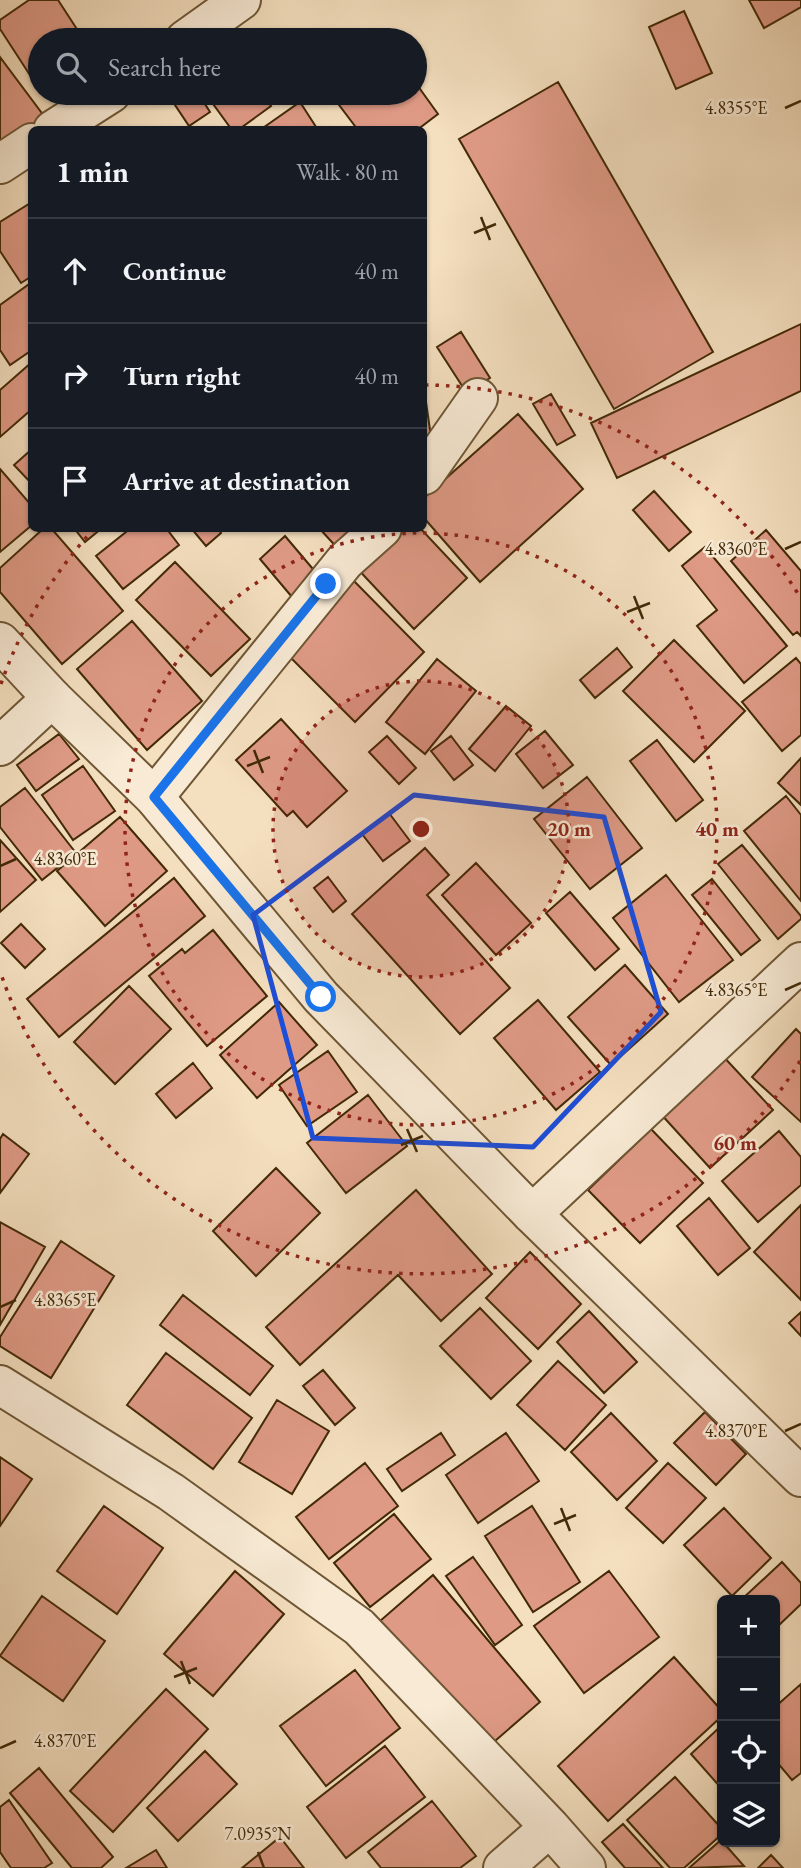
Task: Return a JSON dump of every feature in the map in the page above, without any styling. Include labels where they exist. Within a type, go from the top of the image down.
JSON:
[{"type":"street","points":[[202,28],[241,0]]},
{"type":"street","points":[[59,126],[92,105]]},
{"type":"street","points":[[0,163],[28,146]]},
{"type":"street","points":[[427,471],[478,398]]},
{"type":"street","points":[[154,797],[345,561],[378,532]]},
{"type":"street","points":[[0,642],[52,698],[154,797],[321,997],[532,1214],[801,1478]]},
{"type":"street","points":[[0,746],[52,698]]},
{"type":"street","points":[[532,1214],[801,962]]},
{"type":"street","points":[[0,1385],[172,1492],[359,1627],[550,1826],[586,1868]]},
{"type":"street","points":[[503,1868],[550,1826]]},
{"type":"highlighted area","points":[[414,795],[604,817],[661,1012],[533,1147],[313,1138],[253,915]]},
{"type":"building","points":[[29,0],[58,0],[76,28],[28,28],[28,72],[0,29],[0,20]]},
{"type":"building","points":[[749,0],[801,0],[801,7],[764,28]]},
{"type":"building","points":[[684,11],[712,73],[676,89],[649,27]]},
{"type":"building","points":[[0,57],[28,95],[28,105],[36,105],[44,116],[0,148]]},
{"type":"building","points":[[558,82],[713,352],[614,409],[459,139]]},
{"type":"building","points":[[427,99],[438,114],[422,126],[355,126],[339,105],[427,105]]},
{"type":"building","points":[[175,105],[206,105],[210,112],[189,126]]},
{"type":"building","points":[[214,105],[271,106],[244,126],[229,126]]},
{"type":"building","points":[[296,105],[302,105],[315,126],[266,126]]},
{"type":"building","points":[[28,204],[28,279],[21,283],[0,251],[0,222]]},
{"type":"building","points":[[28,285],[28,353],[10,365],[0,350],[0,305]]},
{"type":"building","points":[[801,324],[801,391],[617,478],[591,423]]},
{"type":"building","points":[[461,332],[490,378],[466,392],[437,347]]},
{"type":"building","points":[[28,366],[28,412],[0,437],[0,390]]},
{"type":"building","points":[[551,394],[575,435],[557,445],[533,404]]},
{"type":"building","points":[[427,409],[431,437],[427,438]]},
{"type":"building","points":[[518,414],[583,489],[480,582],[427,521],[427,495]]},
{"type":"building","points":[[28,453],[28,480],[14,465]]},
{"type":"building","points":[[0,469],[28,501],[28,528],[0,552]]},
{"type":"building","points":[[654,491],[691,532],[669,551],[633,510]]},
{"type":"building","points":[[766,530],[801,571],[801,636],[797,632],[793,635],[731,561]]},
{"type":"building","points":[[40,532],[54,532],[123,611],[62,664],[0,592],[0,568]]},
{"type":"building","points":[[77,532],[97,532],[85,542]]},
{"type":"building","points":[[126,532],[169,532],[179,545],[123,589],[96,556]]},
{"type":"building","points":[[194,532],[220,532],[221,533],[206,546]]},
{"type":"building","points":[[323,532],[361,532],[341,552]]},
{"type":"building","points":[[387,532],[424,532],[467,578],[414,629],[353,564]]},
{"type":"building","points":[[285,536],[318,575],[292,597],[260,559]]},
{"type":"building","points":[[705,547],[787,646],[744,683],[697,626],[717,610],[682,566]]},
{"type":"building","points":[[175,562],[250,639],[211,676],[136,600]]},
{"type":"building","points":[[351,578],[424,652],[355,722],[281,648]]},
{"type":"building","points":[[132,621],[202,701],[147,750],[77,669]]},
{"type":"building","points":[[674,640],[745,711],[694,762],[623,691]]},
{"type":"building","points":[[617,648],[632,667],[595,698],[580,680]]},
{"type":"building","points":[[796,658],[801,664],[801,735],[782,751],[742,702]]},
{"type":"building","points":[[437,659],[476,691],[425,754],[386,722]]},
{"type":"building","points":[[506,706],[531,726],[495,771],[469,749]]},
{"type":"building","points":[[281,719],[347,791],[307,827],[293,811],[287,816],[236,760]]},
{"type":"building","points":[[545,731],[573,765],[543,788],[516,754]]},
{"type":"building","points":[[59,734],[79,759],[36,791],[17,765]]},
{"type":"building","points":[[387,736],[416,768],[399,784],[369,752]]},
{"type":"building","points":[[451,736],[473,765],[454,780],[431,751]]},
{"type":"building","points":[[657,740],[703,800],[676,821],[630,761]]},
{"type":"building","points":[[801,758],[801,805],[778,783]]},
{"type":"building","points":[[83,766],[115,811],[73,840],[42,795]]},
{"type":"building","points":[[587,777],[642,848],[590,889],[534,819]]},
{"type":"building","points":[[25,788],[76,853],[42,880],[0,827],[0,807]]},
{"type":"building","points":[[786,796],[801,815],[801,901],[744,831]]},
{"type":"building","points":[[389,813],[410,841],[383,861],[362,834]]},
{"type":"building","points":[[120,817],[167,871],[105,926],[57,871]]},
{"type":"building","points":[[0,840],[36,880],[0,912]]},
{"type":"building","points":[[742,845],[801,916],[801,919],[778,939],[718,864]]},
{"type":"building","points":[[425,848],[449,875],[427,895],[510,988],[460,1034],[352,914]]},
{"type":"building","points":[[476,863],[531,923],[496,955],[442,895]]},
{"type":"building","points":[[666,875],[733,960],[679,1002],[613,918]]},
{"type":"building","points":[[328,877],[346,901],[333,912],[314,888]]},
{"type":"building","points":[[174,878],[205,916],[59,1037],[27,999]]},
{"type":"building","points":[[712,879],[760,940],[741,955],[692,895]]},
{"type":"building","points":[[570,892],[619,949],[595,970],[546,913]]},
{"type":"building","points":[[21,924],[45,949],[25,968],[1,943]]},
{"type":"building","points":[[213,930],[267,996],[207,1046],[149,976],[182,949],[185,953]]},
{"type":"building","points":[[625,965],[668,1014],[611,1065],[568,1017]]},
{"type":"building","points":[[129,986],[171,1029],[115,1084],[74,1042]]},
{"type":"building","points":[[538,1000],[600,1072],[556,1110],[494,1038]]},
{"type":"building","points":[[279,1002],[317,1045],[257,1098],[220,1055]]},
{"type":"building","points":[[796,1029],[801,1034],[801,1122],[752,1077]]},
{"type":"building","points":[[328,1051],[357,1092],[307,1126],[279,1085]]},
{"type":"building","points":[[721,1054],[773,1110],[710,1168],[659,1112]]},
{"type":"building","points":[[193,1063],[212,1088],[176,1118],[156,1094]]},
{"type":"building","points":[[368,1095],[407,1146],[346,1193],[307,1143]]},
{"type":"building","points":[[651,1129],[703,1183],[640,1243],[588,1190]]},
{"type":"building","points":[[779,1131],[801,1157],[801,1185],[758,1222],[722,1181]]},
{"type":"building","points":[[3,1134],[29,1154],[0,1193],[0,1139]]},
{"type":"building","points":[[276,1168],[320,1213],[256,1276],[213,1231]]},
{"type":"building","points":[[416,1190],[492,1274],[441,1321],[398,1275],[300,1365],[266,1327]]},
{"type":"building","points":[[709,1198],[750,1248],[718,1275],[677,1226]]},
{"type":"building","points":[[801,1205],[801,1300],[754,1252]]},
{"type":"building","points":[[0,1222],[45,1247],[0,1325]]},
{"type":"building","points":[[61,1241],[114,1276],[51,1378],[0,1346],[0,1337]]},
{"type":"building","points":[[530,1252],[581,1304],[538,1349],[486,1298]]},
{"type":"building","points":[[183,1295],[273,1366],[250,1395],[160,1325]]},
{"type":"building","points":[[480,1308],[531,1361],[491,1399],[440,1346]]},
{"type":"building","points":[[589,1311],[637,1362],[604,1393],[557,1342]]},
{"type":"building","points":[[801,1312],[801,1336],[789,1323]]},
{"type":"building","points":[[166,1353],[252,1418],[213,1469],[127,1405]]},
{"type":"building","points":[[558,1361],[606,1405],[565,1450],[517,1405]]},
{"type":"building","points":[[323,1370],[355,1408],[335,1425],[303,1386]]},
{"type":"building","points":[[277,1400],[329,1431],[292,1494],[239,1462]]},
{"type":"building","points":[[705,1412],[746,1454],[716,1485],[674,1443]]},
{"type":"building","points":[[611,1413],[657,1461],[617,1500],[571,1452]]},
{"type":"building","points":[[441,1433],[455,1455],[402,1491],[387,1469]]},
{"type":"building","points":[[506,1433],[539,1481],[478,1523],[446,1475]]},
{"type":"building","points":[[0,1457],[32,1479],[0,1526]]},
{"type":"building","points":[[365,1463],[398,1506],[329,1559],[296,1517]]},
{"type":"building","points":[[668,1463],[706,1498],[663,1543],[626,1508]]},
{"type":"building","points":[[104,1506],[163,1548],[117,1614],[57,1571]]},
{"type":"building","points":[[532,1506],[580,1582],[533,1612],[485,1536]]},
{"type":"building","points":[[724,1508],[771,1558],[731,1595],[684,1545]]},
{"type":"building","points":[[394,1514],[431,1559],[370,1607],[334,1563]]},
{"type":"building","points":[[473,1557],[522,1625],[495,1645],[446,1576]]},
{"type":"building","points":[[782,1562],[801,1583],[801,1604],[780,1624],[780,1595],[746,1595]]},
{"type":"building","points":[[235,1571],[284,1614],[213,1696],[164,1654]]},
{"type":"building","points":[[609,1571],[659,1637],[584,1693],[534,1626]]},
{"type":"building","points":[[433,1575],[540,1702],[488,1747],[380,1621]]},
{"type":"building","points":[[42,1596],[105,1641],[63,1701],[0,1656]]},
{"type":"building","points":[[674,1657],[717,1705],[717,1721],[608,1821],[558,1766]]},
{"type":"building","points":[[355,1670],[400,1728],[326,1786],[280,1726]]},
{"type":"building","points":[[801,1684],[801,1773],[792,1780],[780,1766],[780,1703]]},
{"type":"building","points":[[166,1689],[208,1729],[113,1832],[70,1791]]},
{"type":"building","points":[[717,1730],[717,1783],[691,1754]]},
{"type":"building","points":[[385,1746],[425,1797],[346,1858],[307,1807]]},
{"type":"building","points":[[205,1751],[237,1784],[178,1841],[147,1808]]},
{"type":"building","points":[[39,1768],[113,1857],[101,1868],[72,1868],[10,1793]]},
{"type":"building","points":[[675,1777],[717,1823],[717,1838],[684,1868],[670,1868],[627,1820]]},
{"type":"building","points":[[9,1800],[52,1863],[44,1868],[11,1868],[0,1852],[0,1807]]},
{"type":"building","points":[[432,1801],[476,1856],[460,1868],[381,1868],[368,1852]]},
{"type":"building","points":[[623,1824],[663,1868],[625,1868],[602,1842]]},
{"type":"building","points":[[280,1837],[304,1868],[242,1868]]},
{"type":"building","points":[[717,1844],[717,1847],[727,1847],[744,1866],[689,1868]]},
{"type":"building","points":[[156,1850],[167,1868],[126,1868]]},
{"type":"building","points":[[771,1855],[783,1868],[758,1868]]},
{"type":"route","points":[[321,997],[154,797],[326,584]]}]
